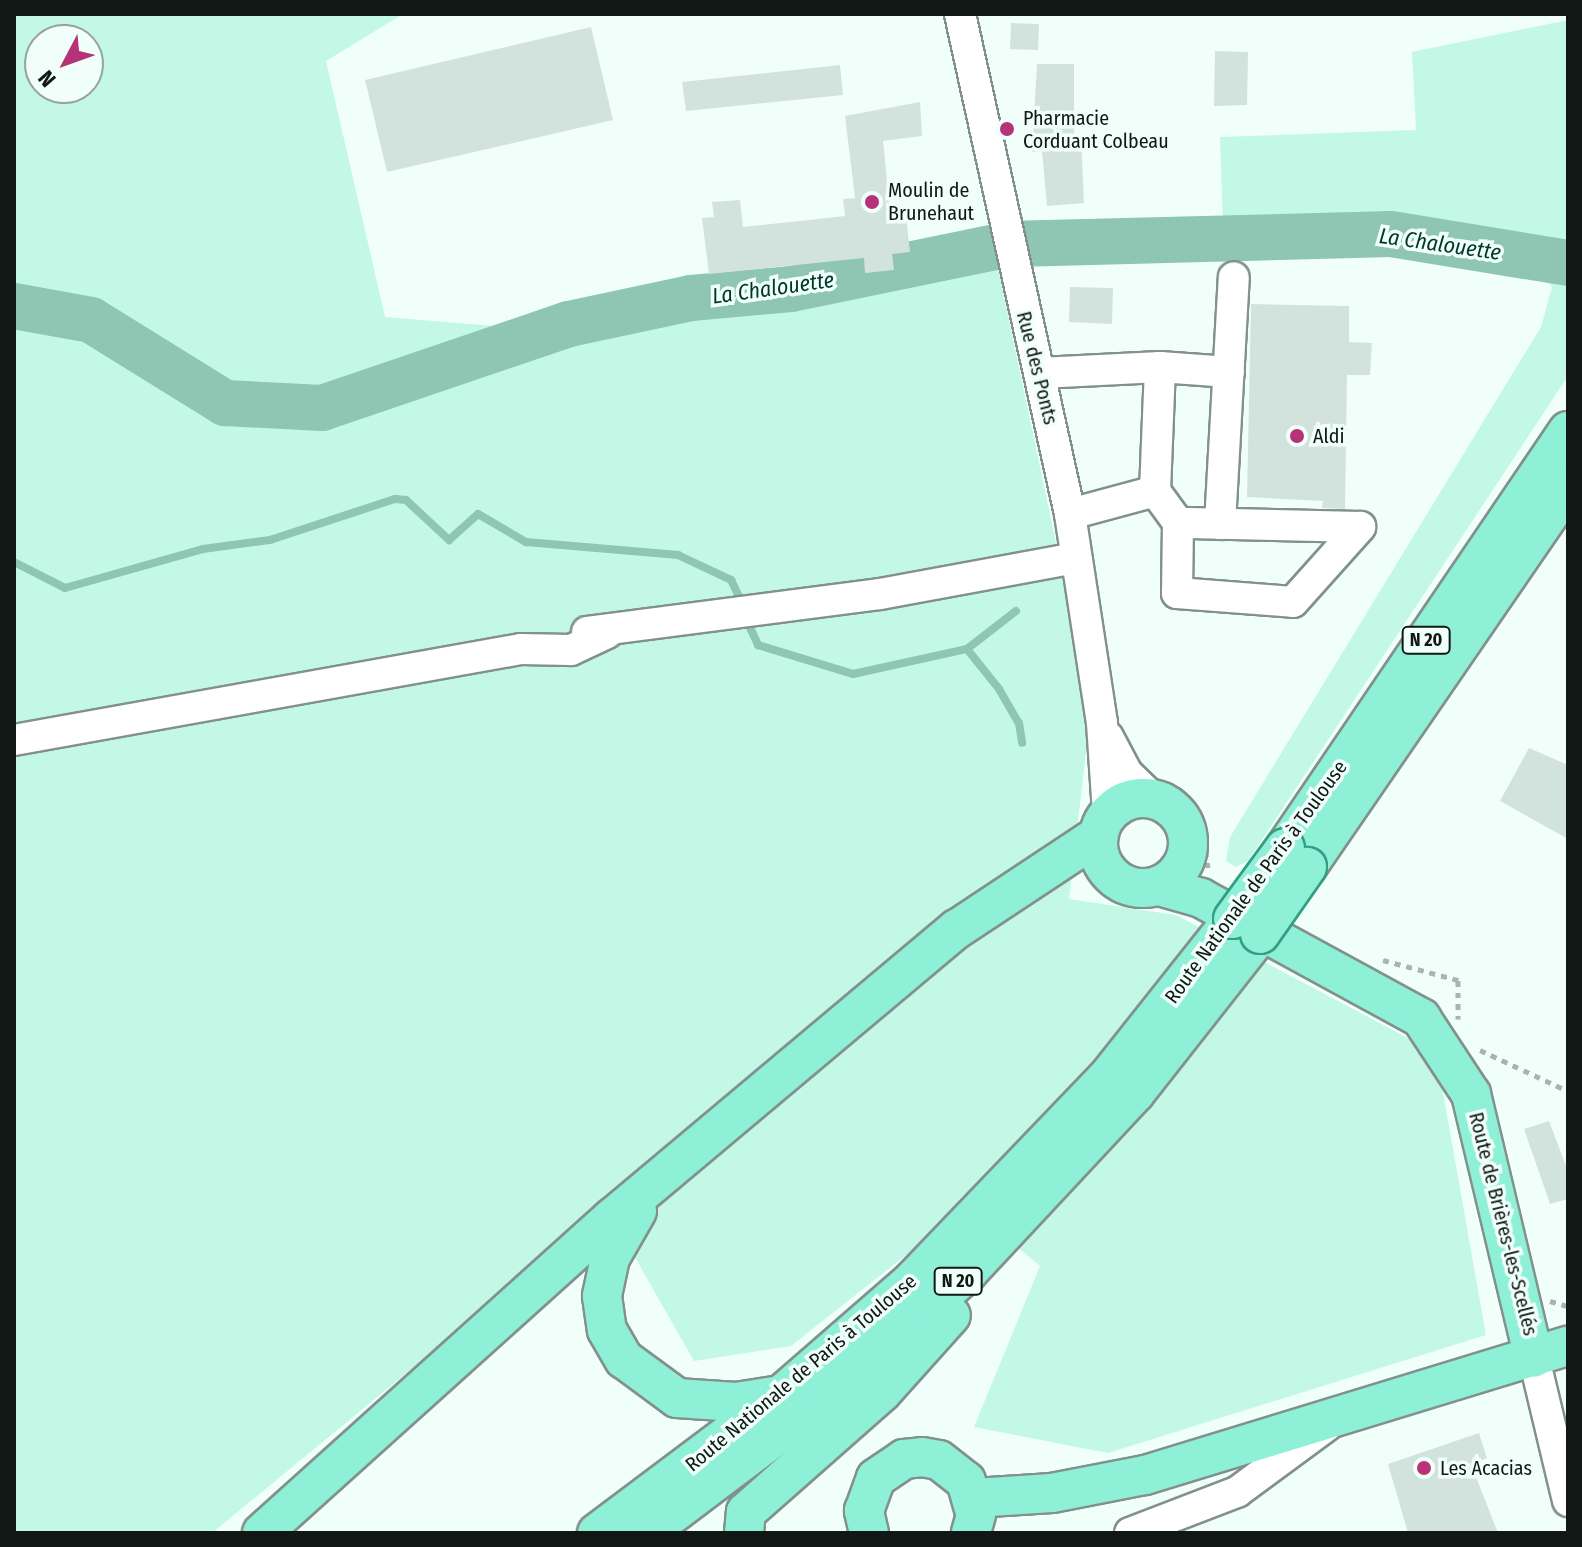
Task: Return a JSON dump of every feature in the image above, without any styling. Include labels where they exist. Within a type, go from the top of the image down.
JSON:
[{"type":"main road","name":"Route Nationale de Paris à Toulouse","points":[[1296,858],[1568,431]]},
{"type":"main road","name":"Route Nationale de Paris à Toulouse","points":[[647,1533],[830,1395],[968,1272],[1135,1093],[1213,973],[1568,487]]},
{"type":"main road","points":[[262,1533],[612,1218],[649,1192],[957,929],[1104,825],[1129,800],[1163,792],[1168,805],[1186,829],[1186,858],[1208,890]]},
{"type":"main road","points":[[1104,825],[1101,858],[1114,878],[1135,888],[1159,886],[1186,858]]},
{"type":"main road","points":[[989,909],[1062,884],[1114,878]]},
{"type":"main road","name":"Route de Brières-les-Scellés","points":[[1159,886],[1208,890],[1421,1018],[1471,1094],[1551,1352]]},
{"type":"main road","name":"Route Nationale de Paris à Toulouse","points":[[597,1533],[781,1395],[912,1281],[1213,973]]},
{"type":"main road","points":[[649,1192],[610,1258],[602,1296],[607,1330],[624,1359],[677,1398],[736,1402],[781,1395]]},
{"type":"main road","points":[[744,1533],[746,1512],[882,1392],[955,1311],[968,1272]]},
{"type":"main road","points":[[866,1531],[864,1511],[876,1478],[904,1459],[947,1464],[972,1515],[1052,1493],[1145,1475],[1330,1423],[1551,1352]]},
{"type":"street","name":"Rue des Ponts","points":[[960,14],[1015,280],[1040,373],[1070,514],[1102,723],[1104,825]]},
{"type":"street","points":[[1220,524],[1234,277]]},
{"type":"street","points":[[1040,373],[1160,367],[1229,372]]},
{"type":"street","points":[[1160,367],[1155,491],[1178,523],[1177,593],[1293,602],[1360,527],[1178,523]]},
{"type":"street","points":[[1070,514],[1155,491]]},
{"type":"street","points":[[14,740],[521,649],[564,630],[607,633],[1076,558]]},
{"type":"street","name":"Rue des Ponts","points":[[1102,723],[1127,773],[1163,792]]},
{"type":"street","name":"Route de Brières-les-Scellés","points":[[1551,1352],[1568,1501]]},
{"type":"street","points":[[1130,1533],[1237,1492],[1330,1423]]},
{"type":"path","points":[[1163,792],[1201,815],[1208,890]]},
{"type":"path","points":[[1468,1044],[1568,1091]]},
{"type":"green space","points":[[14,14],[403,14],[326,61],[385,317],[542,330],[998,268],[1091,709],[1069,899],[1176,915],[1436,1053],[1486,1335],[1108,1453],[974,1427],[1040,1266],[968,1206],[791,1346],[694,1361],[607,1208],[212,1533],[14,1533]]},
{"type":"green space","points":[[1568,20],[1568,376],[1248,861],[1236,867],[1226,861],[1230,837],[1541,327],[1552,287],[1508,233],[1224,254],[1220,137],[1416,130],[1412,52]]},
{"type":"building","points":[[1011,23],[1039,24],[1038,50],[1010,49]]},
{"type":"building","points":[[591,27],[613,120],[387,172],[365,80]]},
{"type":"building","points":[[1215,51],[1248,52],[1247,105],[1214,106]]},
{"type":"building","points":[[1037,64],[1074,64],[1074,137],[1081,137],[1084,203],[1047,206],[1042,151],[1032,152]]},
{"type":"building","points":[[840,65],[843,95],[686,111],[682,82]]},
{"type":"building","points":[[920,102],[922,136],[883,141],[890,209],[905,208],[910,252],[892,254],[894,270],[865,273],[864,258],[709,274],[702,218],[714,217],[712,202],[740,200],[743,227],[845,216],[843,199],[855,198],[845,116]]},
{"type":"building","points":[[1070,287],[1113,288],[1112,324],[1069,322]]},
{"type":"building","name":"Aldi","points":[[1251,304],[1349,306],[1349,342],[1372,343],[1370,375],[1347,375],[1345,509],[1322,508],[1323,501],[1247,497]]},
{"type":"building","points":[[1529,748],[1568,765],[1568,839],[1500,801]]},
{"type":"building","points":[[1549,1121],[1568,1171],[1568,1199],[1550,1204],[1524,1129]]},
{"type":"building","points":[[1479,1433],[1487,1458],[1471,1464],[1498,1533],[1408,1533],[1388,1464]]},
{"type":"waterway","name":"La Chalouette","points":[[14,306],[91,320],[225,403],[322,408],[569,324],[691,298],[791,289],[1011,244],[1391,234],[1568,263]]},
{"type":"waterway","points":[[14,562],[65,588],[203,549],[270,540],[395,499],[406,500],[449,540],[478,514],[526,542],[678,555],[731,580],[743,605]]},
{"type":"waterway","points":[[746,619],[758,645],[853,674],[967,649],[1016,611]]},
{"type":"waterway","points":[[967,649],[999,689],[1019,723],[1022,743]]},
{"type":"place","name":"Pharmacie Corduant Colbeau","points":[[1007,129]]},
{"type":"place","name":"Moulin de Brunehaut","points":[[872,202]]},
{"type":"place","name":"Aldi","points":[[1297,436]]},
{"type":"place","name":"Les Acacias","points":[[1424,1468]]}]
